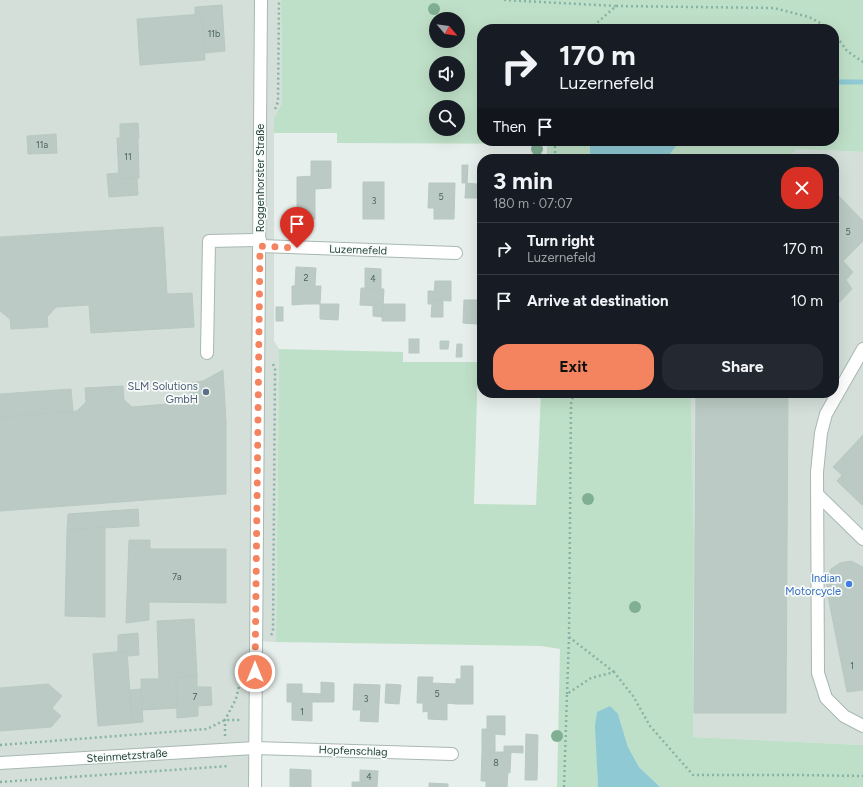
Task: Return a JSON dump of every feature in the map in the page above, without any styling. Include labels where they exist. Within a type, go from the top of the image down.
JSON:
[{"type":"street","name":"Roggenhorster Straße","points":[[255,787],[254,748],[262,0]]},
{"type":"street","name":"Luzernefeld","points":[[207,353],[210,241],[456,253]]},
{"type":"street","points":[[839,391],[863,349]]},
{"type":"street","points":[[835,398],[826,414],[821,433],[817,472],[818,673],[826,698],[844,716],[863,726]]},
{"type":"street","points":[[817,494],[863,539]]},
{"type":"street","name":"Hopfenschlag","points":[[254,748],[452,754]]},
{"type":"street","name":"Steinmetzstraße","points":[[0,763],[254,748]]},
{"type":"path","points":[[504,0],[616,6],[774,8],[809,17],[822,24]]},
{"type":"path","points":[[596,24],[616,6]]},
{"type":"path","points":[[839,40],[847,51],[863,62]]},
{"type":"path","points":[[564,787],[569,637],[571,404],[573,398]]},
{"type":"path","points":[[569,637],[614,672],[633,696],[650,726],[693,775],[863,776]]},
{"type":"path","points":[[567,694],[591,678],[614,672]]},
{"type":"path","points":[[0,746],[207,729],[225,720],[255,719]]},
{"type":"path","points":[[0,782],[230,766]]},
{"type":"shaded area","points":[[0,0],[281,0],[282,103],[274,118],[274,341],[279,349],[276,642],[256,641],[256,787],[0,787]]},
{"type":"shaded area","points":[[797,149],[863,152],[863,745],[693,737],[694,539],[691,398],[839,398],[839,154],[792,154]]},
{"type":"green space","points":[[281,0],[863,0],[863,152],[797,149],[792,154],[670,154],[676,146],[839,146],[839,24],[477,24],[477,144],[337,143],[337,133],[274,133],[274,118],[282,103]]},
{"type":"green space","points":[[547,146],[590,146],[590,154],[547,154]]},
{"type":"green space","points":[[279,349],[403,352],[403,362],[477,362],[474,504],[536,505],[541,398],[691,398],[694,539],[693,737],[863,745],[863,787],[660,787],[639,767],[628,747],[618,714],[597,760],[598,787],[557,787],[560,649],[541,646],[276,642]]},
{"type":"water","points":[[590,146],[676,146],[670,154],[590,154]]},
{"type":"water","points":[[610,706],[618,714],[628,747],[639,767],[660,787],[598,787],[595,726],[597,712]]},
{"type":"building","points":[[222,5],[225,51],[205,53],[202,14],[195,15],[195,7]]},
{"type":"building","points":[[202,14],[205,60],[140,65],[137,19]]},
{"type":"building","points":[[138,123],[139,178],[119,179],[117,138],[120,138],[120,124]]},
{"type":"building","points":[[56,134],[57,153],[28,154],[27,136]]},
{"type":"building","points":[[311,161],[331,161],[331,188],[315,189],[315,176],[311,176]]},
{"type":"building","points":[[462,165],[468,165],[467,183],[462,183]]},
{"type":"building","points":[[119,173],[119,179],[137,178],[138,195],[109,197],[107,174]]},
{"type":"building","points":[[315,176],[315,219],[297,219],[297,177]]},
{"type":"building","points":[[363,182],[384,182],[384,219],[363,219]]},
{"type":"building","points":[[429,183],[455,183],[454,219],[434,219],[434,208],[428,208]]},
{"type":"building","points":[[466,183],[477,184],[477,198],[465,198]]},
{"type":"building","points":[[839,196],[863,221],[863,241],[839,265]]},
{"type":"building","points":[[163,227],[167,294],[192,293],[194,327],[91,333],[89,305],[56,307],[47,317],[48,327],[11,329],[10,319],[0,311],[0,237]]},
{"type":"building","points":[[843,261],[853,272],[846,280],[852,289],[839,303],[839,265]]},
{"type":"building","points":[[296,267],[316,268],[315,286],[295,286]]},
{"type":"building","points":[[365,268],[381,269],[381,289],[365,288]]},
{"type":"building","points":[[435,281],[451,281],[451,301],[434,300]]},
{"type":"building","points":[[292,286],[304,286],[304,304],[292,305]]},
{"type":"building","points":[[304,286],[321,286],[320,304],[304,304]]},
{"type":"building","points":[[361,288],[384,289],[383,306],[360,305]]},
{"type":"building","points":[[428,291],[434,291],[434,300],[443,301],[443,317],[431,317],[432,304],[428,304]]},
{"type":"building","points":[[464,300],[477,300],[477,324],[463,323]]},
{"type":"building","points":[[320,304],[339,304],[338,320],[320,319]]},
{"type":"building","points":[[383,304],[405,304],[405,321],[382,321]]},
{"type":"building","points":[[373,306],[383,306],[382,317],[373,316]]},
{"type":"building","points":[[276,307],[283,307],[283,321],[276,321]]},
{"type":"building","points":[[409,339],[419,339],[419,353],[409,353]]},
{"type":"building","points":[[440,341],[449,341],[448,349],[440,349]]},
{"type":"building","points":[[457,344],[462,344],[462,357],[456,357]]},
{"type":"building","points":[[223,370],[226,423],[226,494],[0,511],[0,417],[77,411],[86,402],[85,388],[123,386],[124,400],[132,407],[191,402],[189,383],[203,381]]},
{"type":"building","points":[[71,389],[73,411],[0,417],[0,394]]},
{"type":"building","points":[[696,398],[788,398],[786,713],[694,713]]},
{"type":"building","points":[[863,435],[862,505],[837,481],[842,475],[833,467]]},
{"type":"building","points":[[138,509],[139,526],[67,530],[68,514]]},
{"type":"building","points":[[105,527],[105,617],[65,616],[67,530]]},
{"type":"building","points":[[129,540],[150,540],[150,549],[226,549],[226,603],[149,602],[149,620],[126,623]]},
{"type":"building","points":[[851,561],[863,567],[863,595],[829,601],[826,579],[831,569],[840,563]]},
{"type":"building","points":[[863,595],[863,690],[847,692],[829,601]]},
{"type":"building","points":[[194,619],[197,676],[176,677],[178,708],[142,710],[141,679],[159,679],[157,621]]},
{"type":"building","points":[[138,633],[139,655],[128,656],[127,651],[118,652],[118,635]]},
{"type":"building","points":[[127,651],[132,723],[98,726],[93,654]]},
{"type":"building","points":[[461,666],[473,666],[473,704],[456,704],[456,679],[461,679]]},
{"type":"building","points":[[197,676],[197,687],[211,687],[212,705],[198,706],[198,716],[177,718],[176,677]]},
{"type":"building","points":[[418,677],[433,677],[432,683],[456,684],[456,704],[447,703],[447,720],[428,719],[428,711],[423,712],[423,703],[417,703]]},
{"type":"building","points":[[321,682],[334,683],[334,702],[321,702]]},
{"type":"building","points":[[48,684],[62,696],[52,708],[61,716],[51,727],[0,731],[0,688]]},
{"type":"building","points":[[287,684],[302,684],[302,702],[312,702],[312,721],[292,720],[292,702],[287,702]]},
{"type":"building","points":[[354,684],[380,685],[378,722],[360,721],[361,710],[353,710]]},
{"type":"building","points":[[386,684],[401,685],[399,704],[385,703]]},
{"type":"building","points":[[141,689],[143,722],[132,723],[130,690]]},
{"type":"building","points":[[302,693],[321,694],[321,702],[302,702]]},
{"type":"building","points":[[487,716],[505,716],[505,735],[495,734],[495,752],[482,752],[482,729],[487,729]]},
{"type":"building","points":[[526,734],[538,735],[537,780],[525,780]]},
{"type":"building","points":[[504,746],[523,746],[523,753],[504,752]]},
{"type":"building","points":[[482,752],[511,752],[510,773],[508,772],[507,787],[486,787],[486,781],[481,781]]},
{"type":"building","points":[[290,769],[311,770],[311,787],[290,787]]},
{"type":"building","points":[[360,770],[378,771],[377,787],[352,787],[352,782],[360,782]]},
{"type":"building","points":[[429,783],[448,784],[448,787],[429,787]]},
{"type":"waterway","points":[[839,82],[863,82]]},
{"type":"place","name":"SLM Solutions GmbH","points":[[206,392]]},
{"type":"place","name":"Indian Motorcycle","points":[[849,584]]},
{"type":"route","points":[[255,672],[260,246],[297,248]]}]
